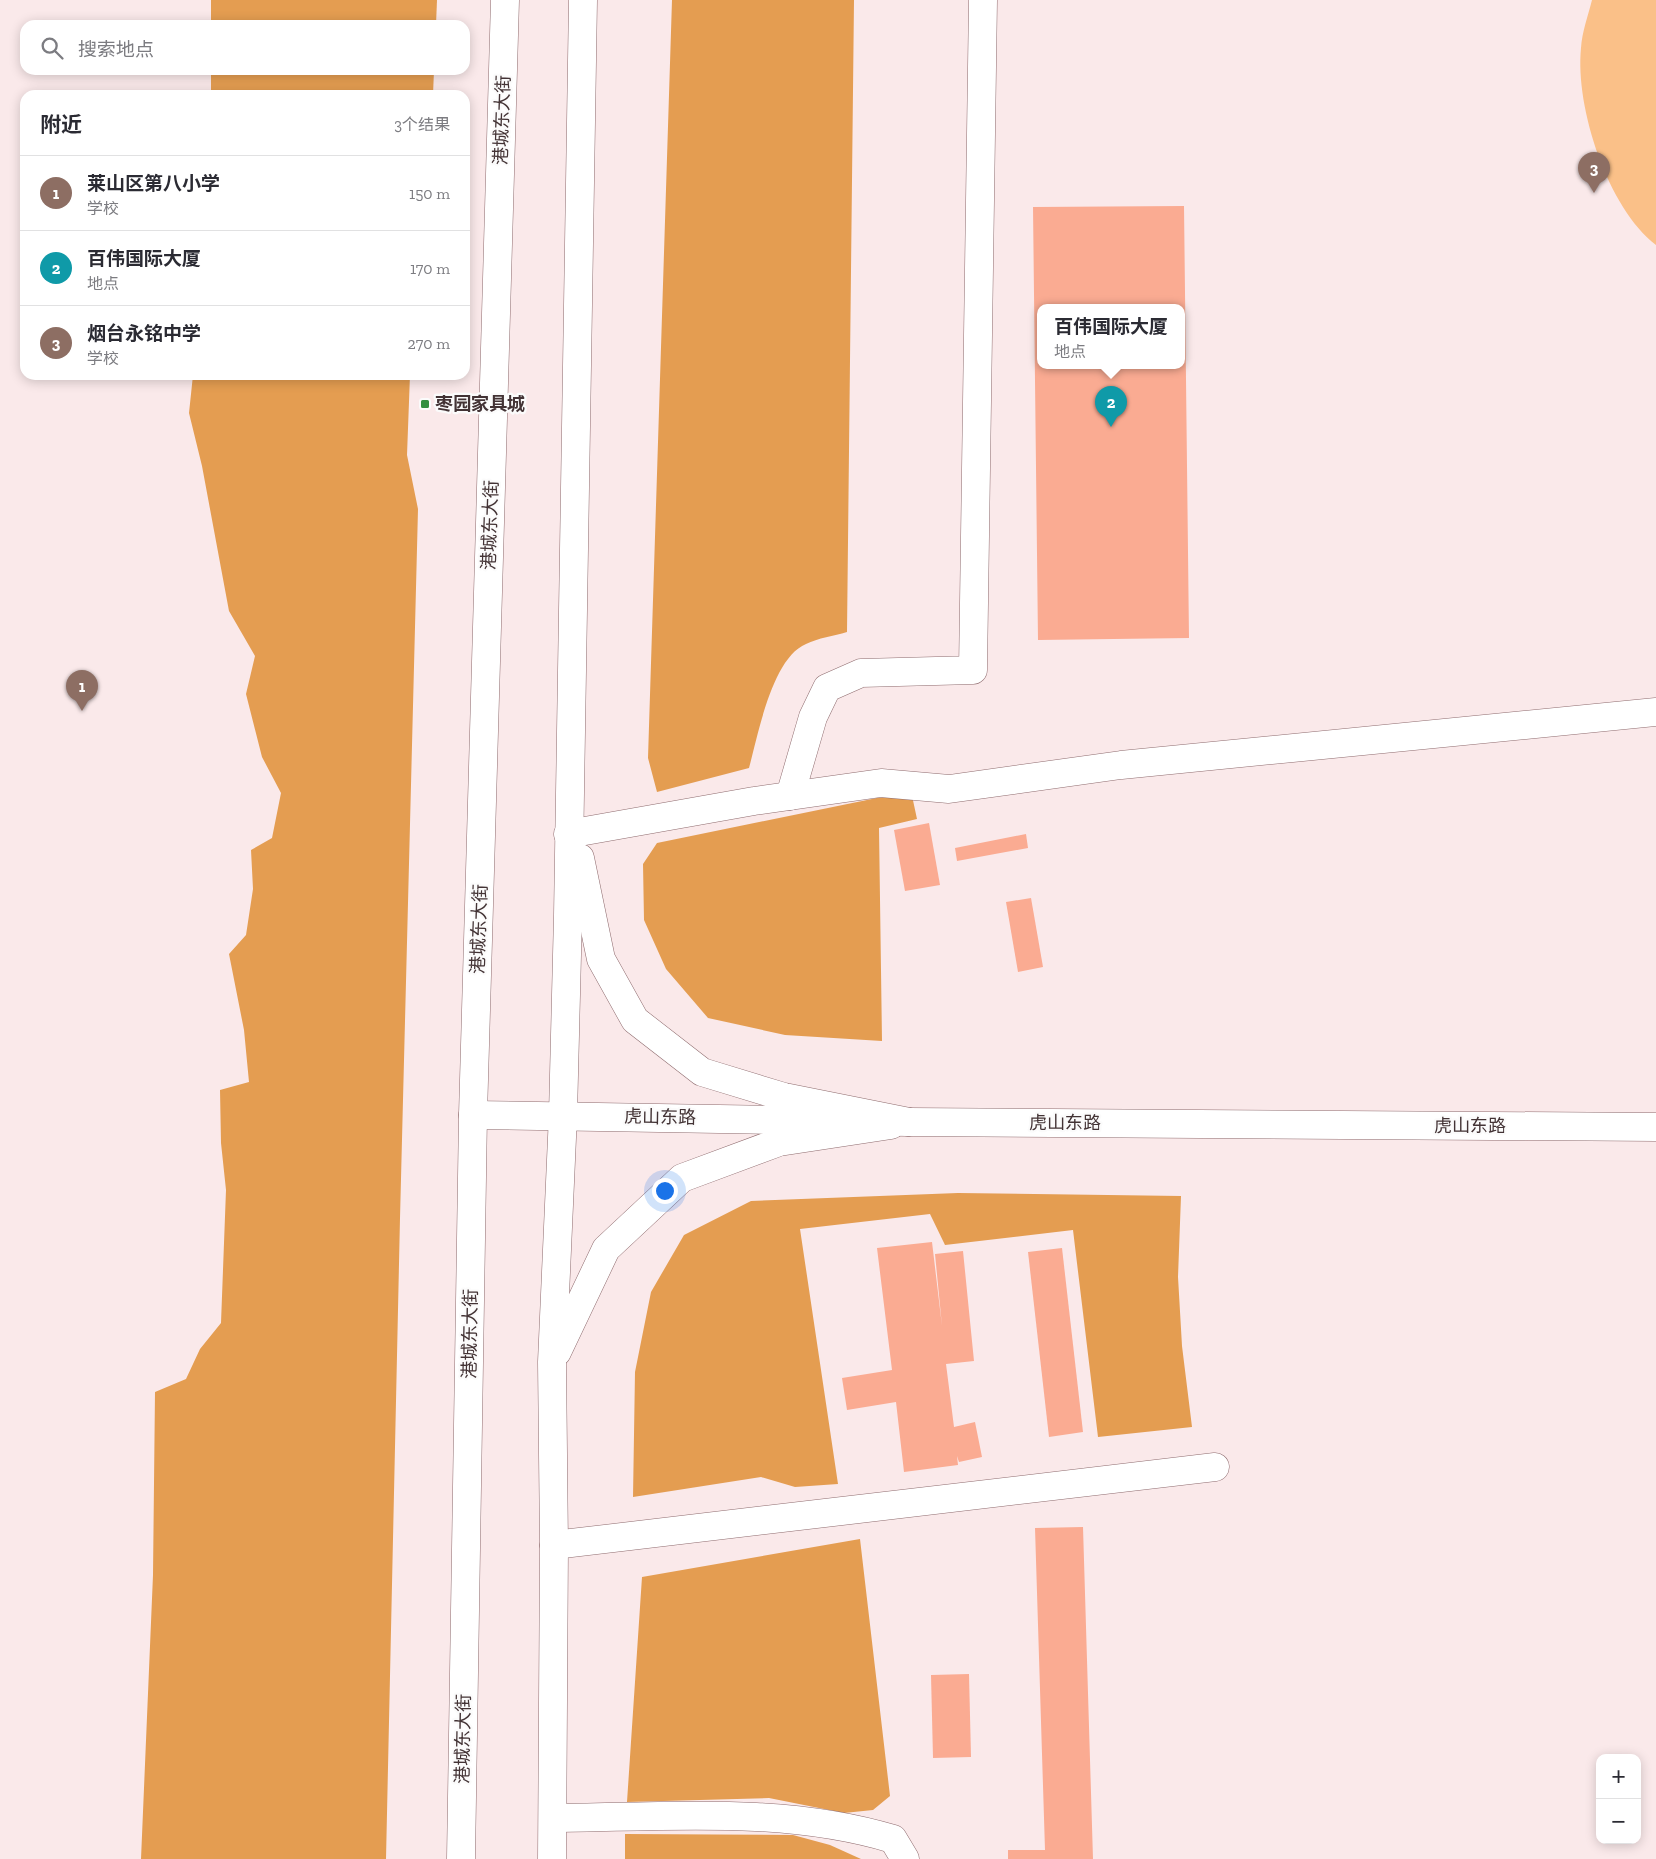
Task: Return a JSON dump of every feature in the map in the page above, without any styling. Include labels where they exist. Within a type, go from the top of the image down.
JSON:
[{"type":"main road","name":"港城东大街","points":[[461,1859],[474,1115],[505,0]]},
{"type":"main road","points":[[552,1859],[554,1545],[552,1362],[563,1115],[572,834],[569,788],[583,0]]},
{"type":"main road","points":[[790,796],[813,717],[827,688],[861,673],[973,670],[983,0]]},
{"type":"main road","points":[[572,834],[790,796],[881,783],[950,789],[1121,765],[1656,712]]},
{"type":"main road","points":[[572,834],[601,959],[635,1020],[702,1072],[784,1097],[909,1122]]},
{"type":"main road","name":"虎山东路","points":[[474,1115],[909,1122],[1656,1127]]},
{"type":"main road","points":[[552,1362],[606,1249],[682,1178],[779,1142],[909,1122]]},
{"type":"main road","points":[[554,1545],[1215,1467]]},
{"type":"main road","points":[[553,1818],[775,1816],[893,1839],[905,1859]]},
{"type":"shaded area","points":[[211,0],[437,0],[436,20],[211,20]]},
{"type":"shaded area","points":[[672,0],[854,0],[847,632],[806,644],[794,652],[784,665],[768,699],[749,768],[657,792],[648,758]]},
{"type":"shaded area","points":[[1592,0],[1656,0],[1656,245],[1639,228],[1623,207],[1598,155],[1589,127],[1583,99],[1581,48]]},
{"type":"shaded area","points":[[211,75],[434,75],[433,90],[211,90]]},
{"type":"shaded area","points":[[192,380],[410,380],[407,455],[418,509],[386,1859],[141,1859],[153,1575],[155,1392],[186,1379],[200,1349],[221,1323],[226,1190],[221,1143],[220,1090],[249,1082],[244,1030],[229,954],[246,935],[253,889],[251,850],[272,838],[281,793],[262,757],[246,694],[255,656],[229,611],[202,466],[189,413]]},
{"type":"shaded area","points":[[911,791],[917,819],[879,828],[882,1041],[785,1035],[708,1018],[666,969],[644,920],[643,864],[657,843]]},
{"type":"shaded area","points":[[958,1193],[1181,1196],[1178,1277],[1182,1346],[1192,1427],[1098,1437],[1073,1230],[945,1245],[930,1214],[800,1229],[838,1484],[795,1487],[761,1477],[633,1497],[635,1372],[651,1292],[684,1235],[751,1201]]},
{"type":"shaded area","points":[[860,1539],[890,1796],[873,1810],[844,1813],[769,1798],[627,1802],[642,1577]]},
{"type":"shaded area","points":[[625,1834],[793,1835],[830,1845],[861,1859],[625,1859]]},
{"type":"building","points":[[1184,206],[1189,638],[1038,640],[1033,207]]},
{"type":"building","points":[[929,823],[940,885],[905,891],[894,830]]},
{"type":"building","points":[[1026,834],[1028,848],[957,861],[955,848]]},
{"type":"building","points":[[1031,898],[1043,967],[1018,972],[1006,902]]},
{"type":"building","points":[[932,1242],[942,1326],[935,1254],[963,1251],[974,1361],[946,1364],[954,1427],[975,1422],[982,1457],[959,1462],[957,1456],[958,1465],[904,1472],[896,1402],[847,1410],[842,1378],[892,1370],[877,1248]]},
{"type":"building","points":[[1062,1248],[1083,1432],[1049,1437],[1028,1252]]},
{"type":"building","points":[[1083,1527],[1093,1859],[1008,1859],[1008,1850],[1045,1850],[1035,1528]]},
{"type":"building","points":[[969,1674],[971,1757],[933,1758],[931,1675]]},
{"type":"place","name":"烟台永铭中学","points":[[1594,193]]},
{"type":"place","name":"枣园家具城","points":[[425,404]]},
{"type":"place","name":"百伟国际大厦","points":[[1111,427]]},
{"type":"place","name":"莱山区第八小学","points":[[82,711]]}]
